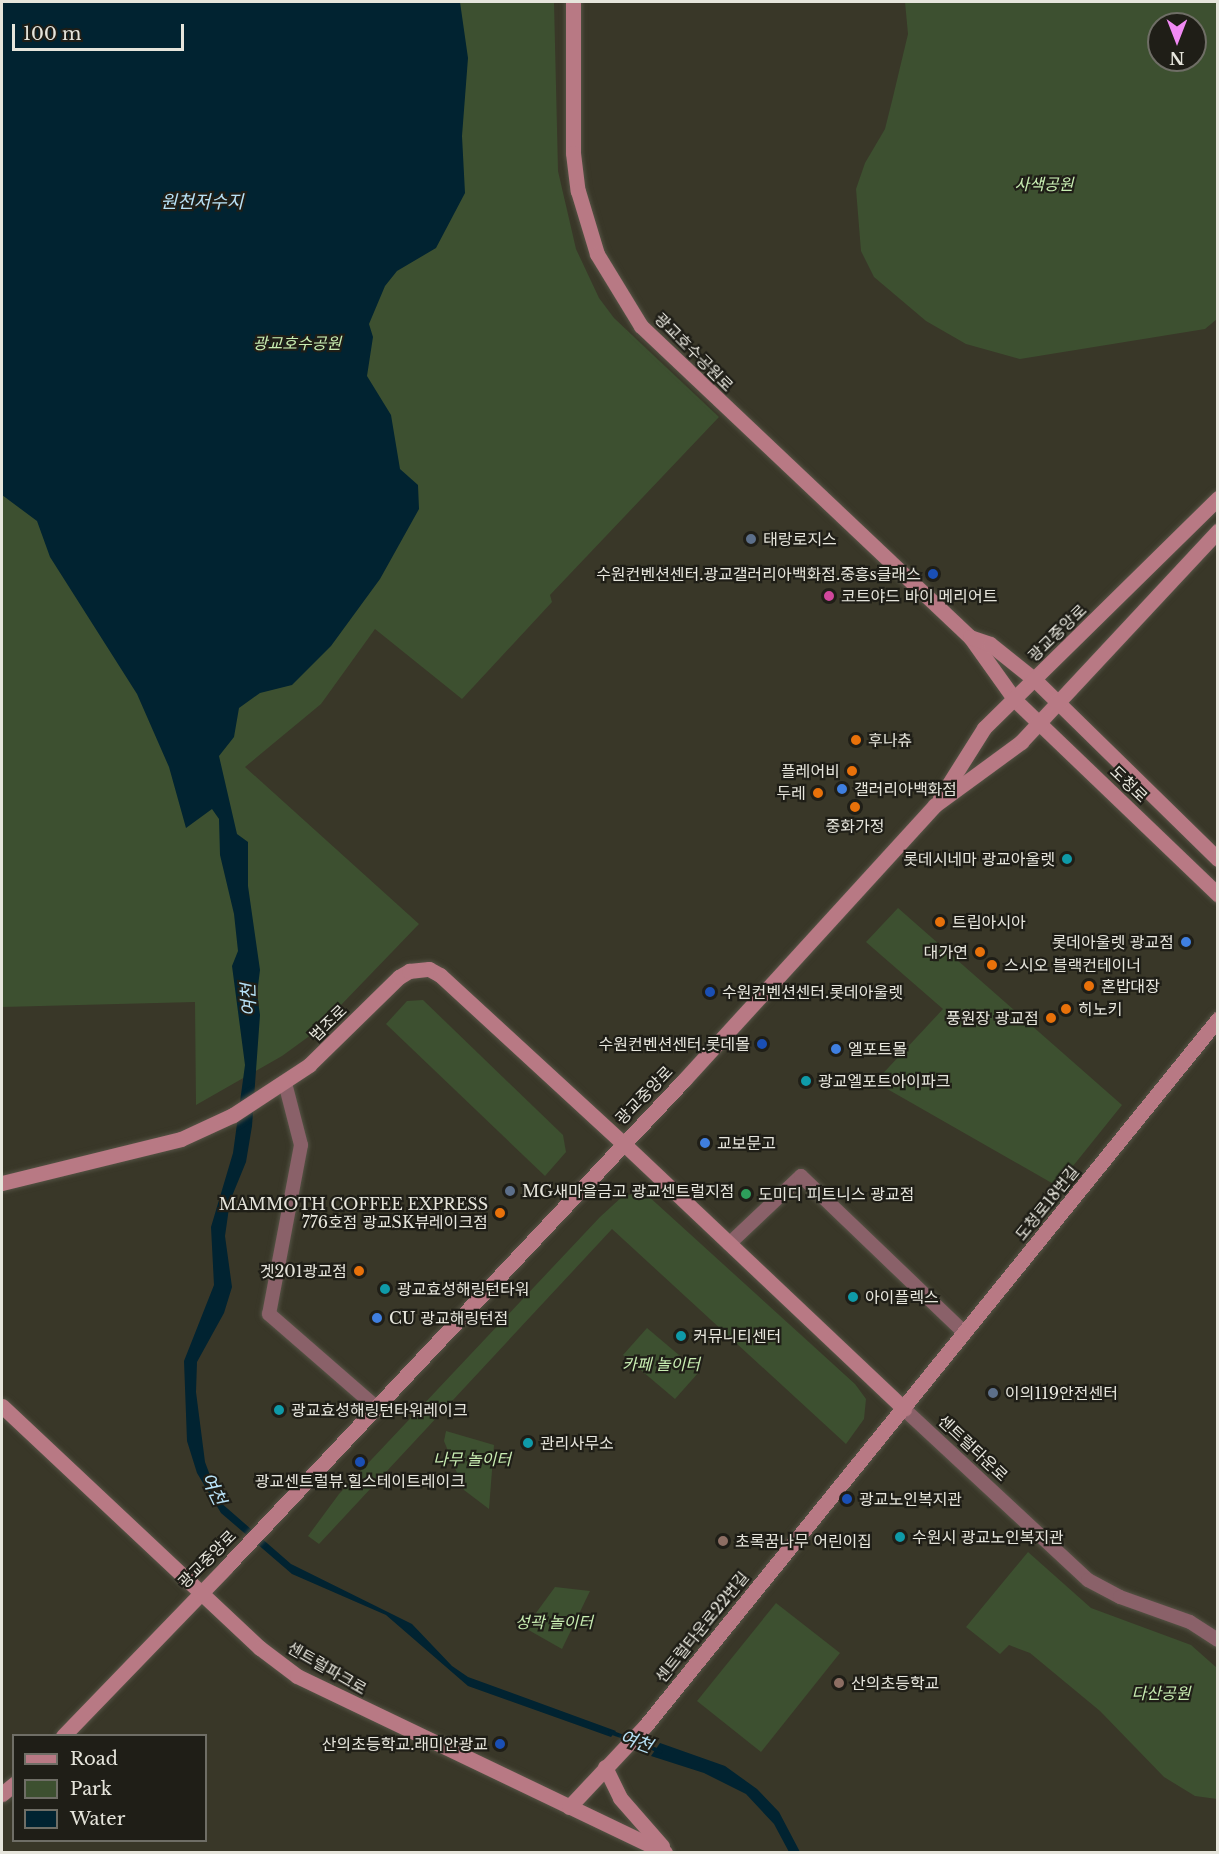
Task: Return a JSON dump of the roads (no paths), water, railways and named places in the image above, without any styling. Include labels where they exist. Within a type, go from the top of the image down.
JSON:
[{"type":"street","name":"광교호수공원로","points":[[573,2],[573,153],[578,191],[597,254],[611,281],[641,326],[662,347],[970,637],[1015,700]]},
{"type":"street","name":"광교중앙로","points":[[65,1734],[226,1567],[623,1143],[935,805],[984,728],[1218,498]]},
{"type":"street","name":"광교중앙로","points":[[935,805],[1021,742],[1059,704],[1218,531]]},
{"type":"street","name":"광교호수공원로","points":[[970,637],[990,644],[1035,680],[1218,859]]},
{"type":"street","name":"도청로","points":[[1015,700],[1041,722],[1218,895]]},
{"type":"street","name":"법조로","points":[[2,1183],[107,1159],[202,1129],[282,1085],[324,1052],[399,977],[409,971],[429,969],[440,975],[623,1143]]},
{"type":"street","name":"도청로18번길","points":[[904,1409],[1218,1019]]},
{"type":"street","points":[[282,1085],[301,1145],[270,1314],[375,1406]]},
{"type":"street","name":"센트럴타운로","points":[[623,1143],[1088,1580],[1120,1597],[1190,1622],[1218,1640]]},
{"type":"street","points":[[729,1244],[801,1176],[965,1333]]},
{"type":"street","name":"센트럴파크로","points":[[2,1406],[260,1648],[297,1676],[667,1852]]},
{"type":"street","name":"센트럴타운로22번길","points":[[569,1807],[646,1725],[904,1409]]},
{"type":"street","points":[[606,1767],[620,1798],[667,1852]]},
{"type":"water","name":"원천저수지","points":[[2,2],[460,2],[468,58],[462,136],[465,193],[436,248],[397,271],[385,286],[369,324],[373,337],[367,376],[391,415],[400,469],[418,485],[419,509],[380,579],[331,646],[292,685],[260,693],[239,708],[234,737],[219,756],[237,834],[248,842],[248,886],[260,970],[257,994],[260,1015],[252,1126],[246,1162],[230,1201],[225,1236],[232,1287],[224,1313],[197,1362],[196,1392],[205,1462],[220,1502],[291,1564],[412,1624],[452,1666],[468,1677],[616,1731],[611,1737],[468,1686],[386,1615],[292,1574],[221,1513],[197,1473],[187,1441],[184,1361],[214,1285],[211,1227],[233,1153],[245,1065],[232,966],[238,951],[234,914],[220,855],[219,819],[212,809],[186,828],[169,767],[137,694],[50,557],[37,521],[2,495]]},
{"type":"water","points":[[660,1743],[725,1766],[757,1789],[779,1812],[800,1852],[789,1852],[774,1824],[746,1794],[704,1773],[651,1756]]},
{"type":"waterway","name":"여천","points":[[610,1732],[629,1739]]},
{"type":"waterway","name":"여천","points":[[636,1742],[660,1751]]},
{"type":"place","name":"태랑로지스","points":[[751,539]]},
{"type":"place","name":"수원컨벤션센터.광교갤러리아백화점.중흥s클래스","points":[[933,574]]},
{"type":"place","name":"코트야드 바이 메리어트","points":[[829,596]]},
{"type":"place","name":"후나츄","points":[[856,740]]},
{"type":"place","name":"플레어비","points":[[852,771]]},
{"type":"place","name":"갤러리아백화점","points":[[842,789]]},
{"type":"place","name":"두레","points":[[818,793]]},
{"type":"place","name":"중화가정","points":[[855,807]]},
{"type":"place","name":"롯데시네마 광교아울렛","points":[[1067,859]]},
{"type":"place","name":"트립아시아","points":[[940,922]]},
{"type":"place","name":"롯데아울렛 광교점","points":[[1186,942]]},
{"type":"place","name":"대가연","points":[[980,952]]},
{"type":"place","name":"스시오 블랙컨테이너","points":[[992,965]]},
{"type":"place","name":"혼밥대장","points":[[1089,986]]},
{"type":"place","name":"수원컨벤션센터.롯데아울렛","points":[[710,992]]},
{"type":"place","name":"히노키","points":[[1066,1009]]},
{"type":"place","name":"풍원장 광교점","points":[[1051,1018]]},
{"type":"place","name":"수원컨벤션센터.롯데몰","points":[[762,1044]]},
{"type":"place","name":"엘포트몰","points":[[836,1049]]},
{"type":"place","name":"광교엘포트아이파크","points":[[806,1081]]},
{"type":"place","name":"교보문고","points":[[705,1143]]},
{"type":"place","name":"MG새마을금고 광교센트럴지점","points":[[510,1191]]},
{"type":"place","name":"도미디 피트니스 광교점","points":[[746,1194]]},
{"type":"place","name":"MAMMOTH COFFEE EXPRESS 776호점 광교SK뷰레이크점","points":[[500,1213]]},
{"type":"place","name":"겟201광교점","points":[[359,1271]]},
{"type":"place","name":"광교효성해링턴타워","points":[[385,1289]]},
{"type":"place","name":"아이플렉스","points":[[853,1297]]},
{"type":"place","name":"CU 광교해링턴점","points":[[377,1318]]},
{"type":"place","name":"커뮤니티센터","points":[[681,1336]]},
{"type":"place","name":"이의119안전센터","points":[[993,1393]]},
{"type":"place","name":"광교효성해링턴타워레이크","points":[[279,1410]]},
{"type":"place","name":"관리사무소","points":[[528,1443]]},
{"type":"place","name":"광교센트럴뷰.힐스테이트레이크","points":[[360,1462]]},
{"type":"place","name":"광교노인복지관","points":[[847,1499]]},
{"type":"place","name":"수원시 광교노인복지관","points":[[900,1537]]},
{"type":"place","name":"초록꿈나무 어린이집","points":[[723,1541]]},
{"type":"place","name":"산의초등학교","points":[[839,1683]]},
{"type":"place","name":"산의초등학교.래미안광교","points":[[500,1744]]},
{"type":"park label","name":"사색공원","points":[[1044,184]]},
{"type":"park label","name":"광교호수공원","points":[[297,343]]},
{"type":"park label","name":"카페 놀이터","points":[[661,1364]]},
{"type":"park label","name":"나무 놀이터","points":[[472,1459]]},
{"type":"park label","name":"성곽 놀이터","points":[[554,1622]]},
{"type":"park label","name":"다산공원","points":[[1161,1693]]}]
